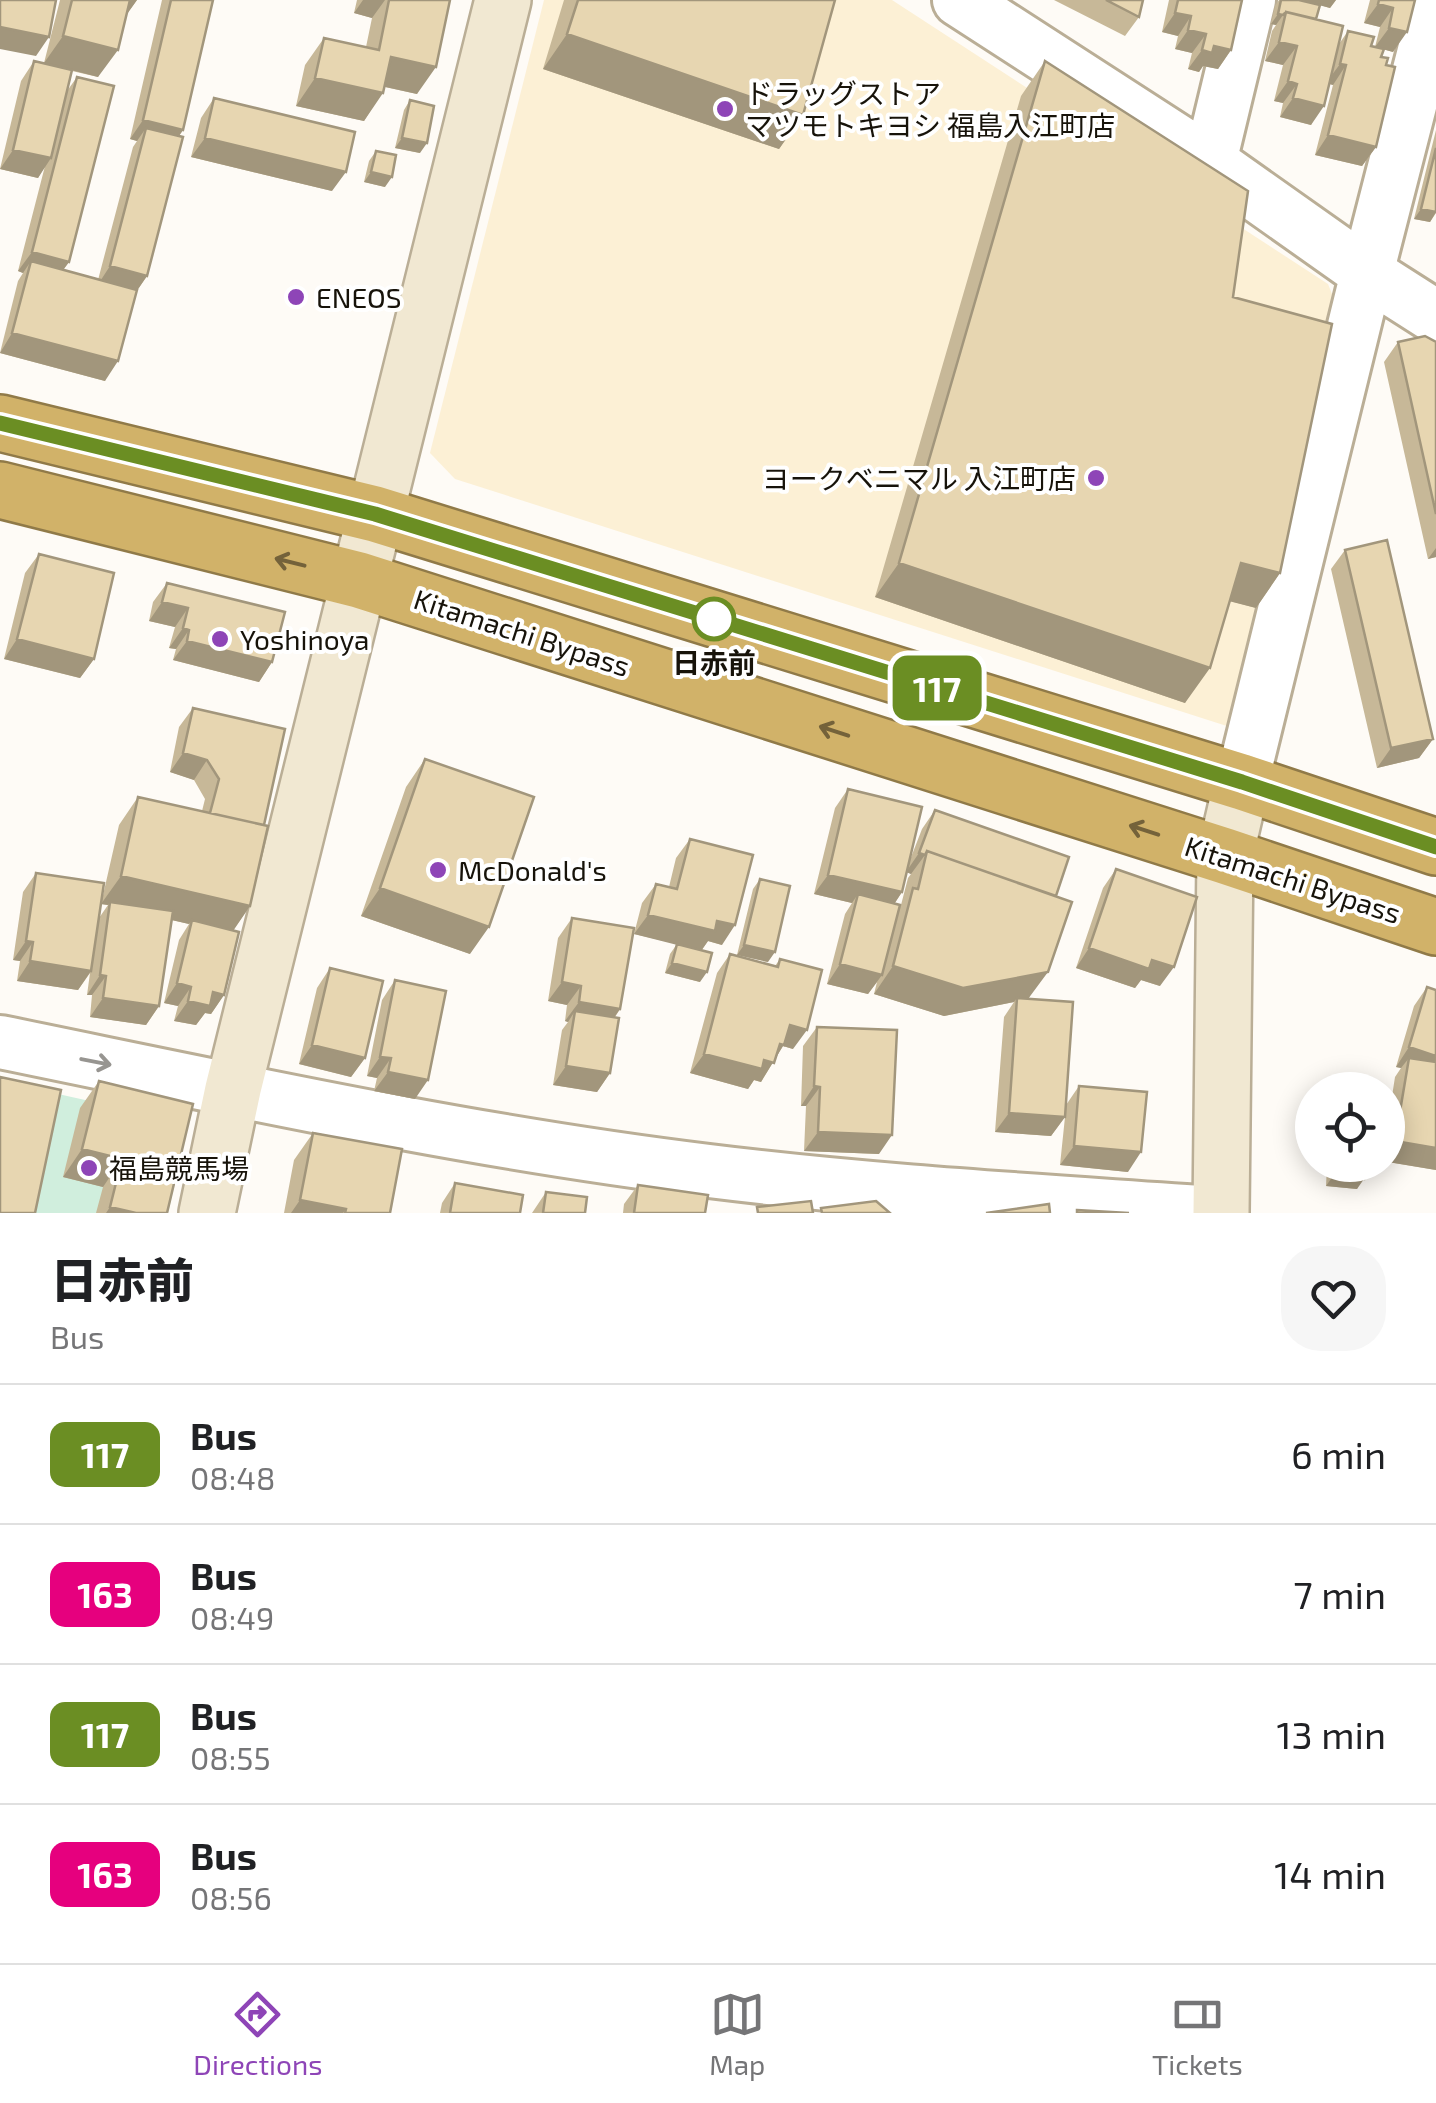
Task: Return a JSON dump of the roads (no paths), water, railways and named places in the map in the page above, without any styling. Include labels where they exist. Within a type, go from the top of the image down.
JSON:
[{"type":"highway","points":[[0,423],[375,514],[1242,782],[1436,847]]},
{"type":"highway","name":"Kitamachi Bypass","points":[[0,490],[359,580],[1436,926]]},
{"type":"street","points":[[206,1213],[503,0]]},
{"type":"street","points":[[959,0],[1005,14],[1367,273],[1436,317]]},
{"type":"street","points":[[1210,162],[1250,0]]},
{"type":"street","points":[[0,1042],[710,1192],[1218,1213],[1226,856],[1436,4]]},
{"type":"place","name":"ドラッグストア マツモトキヨシ 福島入江町店","points":[[725,109]]},
{"type":"place","name":"ENEOS","points":[[296,297]]},
{"type":"place","name":"ヨークベニマル 入江町店","points":[[1096,478]]},
{"type":"place","name":"日赤前","points":[[714,619]]},
{"type":"place","name":"Yoshinoya","points":[[220,639]]},
{"type":"place","name":"McDonald's","points":[[438,870]]},
{"type":"place","name":"福島競馬場","points":[[89,1168]]}]
